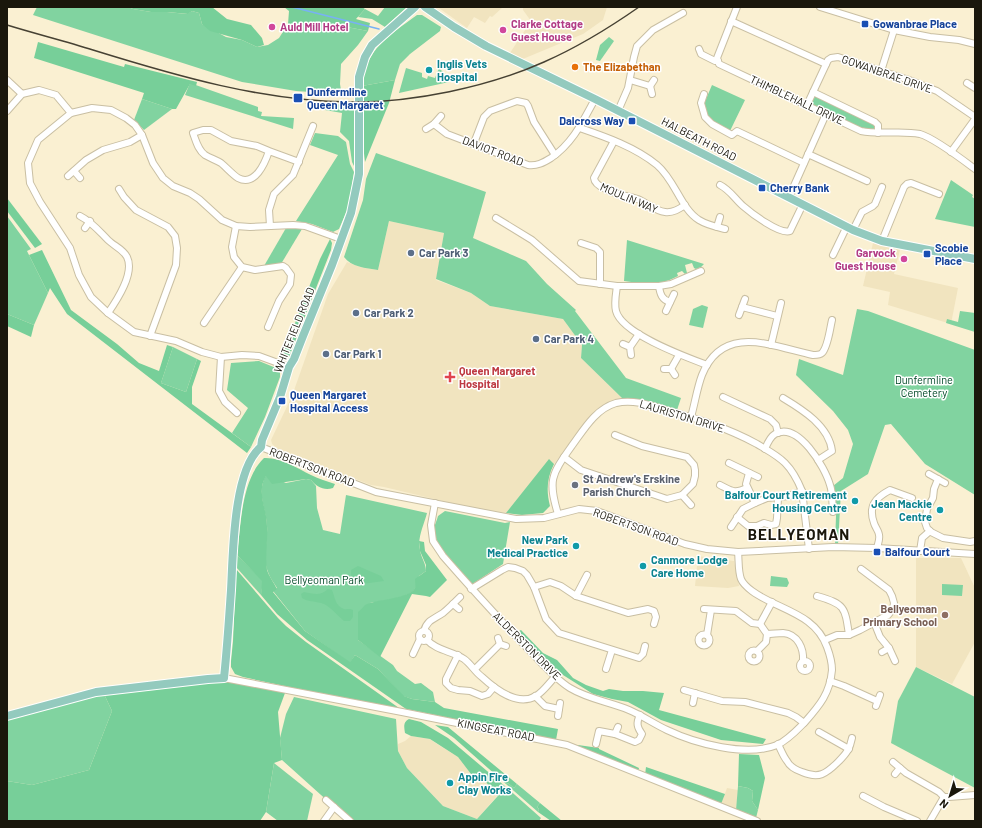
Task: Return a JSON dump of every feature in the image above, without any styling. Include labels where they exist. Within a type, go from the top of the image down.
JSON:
[{"type":"main road","name":"WHITEFIELD ROAD","points":[[224,678],[235,526],[243,481],[251,459],[255,452],[261,447],[262,440],[280,397],[289,368],[294,359],[341,239],[353,204],[359,174],[358,84],[362,63],[372,45],[415,7]]},
{"type":"main road","name":"HALBEATH ROAD","points":[[425,7],[454,27],[486,46],[595,99],[850,228],[882,241],[975,259]]},
{"type":"main road","points":[[7,716],[96,692],[224,678]]},
{"type":"street","points":[[820,7],[894,30],[930,37],[959,40],[975,44]]},
{"type":"street","points":[[718,61],[717,58],[731,21],[734,8]]},
{"type":"street","points":[[618,111],[628,88],[637,46],[653,30],[683,13]]},
{"type":"street","name":"GOWANBRAE DRIVE","points":[[731,21],[826,64],[831,58],[838,57],[909,80],[937,91],[975,118]]},
{"type":"street","points":[[881,71],[894,30]]},
{"type":"street","name":"THIMBLEHALL DRIVE","points":[[699,53],[718,61],[719,64],[861,131],[922,135],[951,152],[975,170]]},
{"type":"street","points":[[807,105],[826,64]]},
{"type":"street","points":[[7,80],[22,94]]},
{"type":"street","points":[[630,80],[650,86]]},
{"type":"street","points":[[652,94],[650,86],[654,80]]},
{"type":"street","points":[[967,83],[975,88]]},
{"type":"street","points":[[7,111],[22,94],[39,90],[56,95],[71,113]]},
{"type":"street","name":"THIMBLEHALL DRIVE","points":[[813,92],[875,122],[878,125],[878,133]]},
{"type":"street","points":[[704,94],[701,104],[705,117],[712,124],[732,135],[737,130],[804,163]]},
{"type":"street","name":"DAVIOT ROAD","points":[[434,124],[447,134],[532,165],[538,165],[555,155],[569,143],[580,128],[595,99]]},
{"type":"street","points":[[474,143],[484,117],[490,111],[516,101],[526,103],[534,122],[555,155]]},
{"type":"street","points":[[289,368],[260,356],[251,355],[221,357],[202,352],[176,341],[134,332],[108,313],[91,297],[79,275],[70,248],[30,184],[28,163],[38,140],[71,113],[92,108],[111,110],[135,125],[142,135],[153,163],[163,178],[173,186],[199,199],[222,220],[236,226],[305,226],[341,239]]},
{"type":"street","points":[[789,197],[826,114]]},
{"type":"street","points":[[426,129],[434,124],[441,116]]},
{"type":"street","points":[[951,152],[975,118]]},
{"type":"street","points":[[270,226],[269,210],[274,194],[293,175],[313,126]]},
{"type":"street","points":[[580,128],[602,135],[646,157],[665,173],[690,212],[700,220],[725,230]]},
{"type":"street","points":[[270,151],[266,163],[259,173],[249,179],[244,180],[220,162],[205,155],[199,149],[192,130],[211,130],[231,141],[257,146],[299,162]]},
{"type":"street","points":[[68,176],[86,160],[103,150],[130,142],[142,135]]},
{"type":"street","name":"MOULIN WAY","points":[[614,141],[594,178],[596,183],[614,193],[639,200],[657,210],[664,212],[674,211],[685,205]]},
{"type":"street","points":[[808,154],[867,181]]},
{"type":"street","points":[[74,171],[80,178]]},
{"type":"street","points":[[882,241],[904,187],[907,184],[911,183],[939,194]]},
{"type":"street","points":[[720,185],[729,191],[753,214],[784,232],[790,231],[803,204]]},
{"type":"street","points":[[833,256],[850,228],[862,212],[875,204],[882,187]]},
{"type":"street","points":[[119,189],[122,199],[136,210],[168,227],[175,236],[177,248],[176,265],[150,336]]},
{"type":"street","points":[[80,216],[90,221],[110,242],[120,249],[129,262],[130,269],[120,296],[108,313]]},
{"type":"street","points":[[717,227],[720,217]]},
{"type":"street","points":[[496,218],[532,240],[579,281],[617,286],[659,286],[671,284],[701,271]]},
{"type":"street","points":[[85,228],[90,221]]},
{"type":"street","points":[[236,226],[232,247],[234,257],[242,267],[255,270],[283,266],[291,276],[290,284],[268,317],[268,327]]},
{"type":"street","points":[[590,246],[592,238]]},
{"type":"street","points":[[581,243],[596,248],[600,252],[600,284]]},
{"type":"street","points":[[204,323],[206,314],[242,267]]},
{"type":"street","points":[[690,268],[693,274]]},
{"type":"street","points":[[617,286],[615,302],[616,312],[625,324],[639,334],[679,355],[707,365]]},
{"type":"street","points":[[659,286],[660,294],[666,301],[670,302]]},
{"type":"street","points":[[666,311],[674,294]]},
{"type":"street","points":[[739,315],[745,299]]},
{"type":"street","points":[[771,346],[781,303]]},
{"type":"street","points":[[742,307],[777,316]]},
{"type":"street","points":[[691,417],[702,376],[713,356],[719,351],[736,343],[745,341],[819,355],[826,347],[832,320]]},
{"type":"street","points":[[631,356],[630,347],[639,334]]},
{"type":"street","points":[[623,344],[630,347]]},
{"type":"street","points":[[675,375],[667,369],[679,355]]},
{"type":"street","points":[[221,357],[219,391],[225,402],[237,413]]},
{"type":"street","points":[[723,397],[770,419],[776,425],[778,433]]},
{"type":"street","points":[[784,398],[809,415],[821,428],[831,443],[832,451],[818,460]]},
{"type":"street","name":"LAURISTON DRIVE","points":[[558,514],[552,494],[552,482],[555,472],[564,457],[586,426],[602,409],[616,403],[635,401],[691,417],[732,431],[775,455],[785,463],[799,483],[802,491],[809,549]]},
{"type":"street","points":[[231,408],[236,402]]},
{"type":"street","points":[[764,449],[771,438],[778,433],[784,431],[799,437],[818,460],[831,485],[833,512]]},
{"type":"street","points":[[564,457],[582,470],[667,499],[682,495],[693,484],[695,476],[694,465],[687,457],[642,446],[615,435]]},
{"type":"street","name":"ROBERTSON ROAD","points":[[261,447],[376,492],[516,519],[544,518],[579,510],[597,511],[685,544],[707,549],[738,552],[833,547],[975,554]]},
{"type":"street","points":[[729,464],[758,478]]},
{"type":"street","points":[[749,473],[746,484],[755,503]]},
{"type":"street","points":[[929,474],[945,483]]},
{"type":"street","points":[[938,479],[934,489],[933,498],[927,509],[925,522],[930,531],[943,538],[972,542],[975,541]]},
{"type":"street","points":[[720,485],[733,492],[738,492],[747,488]]},
{"type":"street","points":[[877,548],[879,535],[871,513],[873,504],[879,496],[890,490],[906,493],[912,498]]},
{"type":"street","points":[[731,527],[743,509],[767,498],[789,496],[802,491]]},
{"type":"street","points":[[682,495],[691,505]]},
{"type":"street","points":[[737,518],[748,526],[757,526],[764,523],[771,525],[776,524],[778,498]]},
{"type":"street","name":"ALDERSTON DRIVE","points":[[434,503],[431,525],[433,541],[442,556],[471,589],[555,677],[570,688],[591,698],[627,709],[666,730],[700,743],[756,750],[778,744],[791,736],[822,702],[830,682],[832,660],[825,640],[814,626],[801,616],[758,595],[746,586],[741,580],[738,552]]},
{"type":"street","points":[[920,551],[922,538],[930,531]]},
{"type":"street","points":[[471,589],[502,570],[516,568],[523,571],[527,575],[534,587],[546,619],[559,633],[639,658],[643,654],[645,646]]},
{"type":"street","points":[[825,640],[837,635],[849,635],[888,615],[893,609],[894,603],[889,590],[860,569]]},
{"type":"street","points":[[576,596],[587,575]]},
{"type":"street","points":[[534,587],[550,582],[562,586],[576,596],[628,613],[648,609],[654,611],[656,616],[654,624]]},
{"type":"street","points":[[817,596],[834,601],[843,608],[846,615],[849,635]]},
{"type":"street","points":[[413,654],[420,639],[419,635],[424,631],[427,623],[443,613],[460,597]]},
{"type":"street","points":[[760,624],[772,602]]},
{"type":"street","points":[[453,604],[459,609]]},
{"type":"street","points":[[704,609],[736,611],[752,623],[760,624],[767,634],[766,642],[757,651]]},
{"type":"street","points":[[706,635],[711,610]]},
{"type":"street","points":[[874,622],[880,637],[889,648],[895,661]]},
{"type":"street","points":[[424,631],[429,634],[427,640]]},
{"type":"street","points":[[767,634],[785,633],[795,639],[802,646],[804,655],[803,661]]},
{"type":"street","points":[[420,639],[424,641],[427,640],[432,646],[458,655],[494,686],[511,697],[518,699],[535,696],[544,690],[555,677]]},
{"type":"street","points":[[475,670],[502,643]]},
{"type":"street","points":[[882,652],[889,648]]},
{"type":"street","points":[[606,669],[612,650]]},
{"type":"street","points":[[458,655],[446,679],[446,683],[451,688],[470,691],[482,696],[488,694],[494,686]]},
{"type":"street","name":"KINGSEAT ROAD","points":[[224,678],[568,745],[757,821]]},
{"type":"street","points":[[830,682],[844,686],[878,701]]},
{"type":"street","points":[[684,690],[722,701],[745,702],[788,713],[804,723]]},
{"type":"street","points":[[693,703],[695,694]]},
{"type":"street","points":[[535,696],[545,706],[559,709]]},
{"type":"street","points":[[596,744],[599,731],[615,734],[635,742],[639,740],[642,734],[637,727],[637,721],[640,715]]},
{"type":"street","points":[[615,734],[618,727]]},
{"type":"street","points":[[819,732],[849,749]]},
{"type":"street","points":[[778,744],[787,763],[792,767],[813,776],[829,770],[849,749],[852,738]]},
{"type":"street","points":[[893,762],[916,780],[944,796],[975,795]]},
{"type":"street","points":[[894,774],[900,768]]},
{"type":"street","points":[[871,801],[875,794]]},
{"type":"street","points":[[863,796],[917,821]]},
{"type":"street","points":[[930,821],[944,796]]},
{"type":"street","points":[[326,800],[350,821]]},
{"type":"street","points":[[324,821],[334,807]]},
{"type":"shaded area","points":[[503,7],[492,17],[490,16],[485,23],[474,17],[467,28],[439,8]]},
{"type":"shaded area","points":[[523,7],[607,7],[603,20],[583,34],[518,61],[508,56],[531,21],[523,10]]},
{"type":"shaded area","name":"Queen Margaret Hospital","points":[[389,221],[444,233],[436,280],[471,293],[490,306],[563,319],[582,345],[581,358],[623,399],[593,413],[554,464],[549,460],[506,513],[472,508],[371,485],[278,449],[272,444],[271,440],[292,396],[328,294],[347,262],[360,267],[378,270]]},
{"type":"shaded area","points":[[873,243],[900,250],[894,274],[958,288],[951,324],[888,305],[890,292],[863,286]]},
{"type":"shaded area","points":[[698,556],[734,561],[739,586],[728,588],[695,586]]},
{"type":"shaded area","name":"Bellyeoman Primary School","points":[[916,558],[961,558],[975,588],[975,642],[952,684],[916,667]]},
{"type":"shaded area","points":[[411,736],[430,739],[458,757],[471,774],[486,782],[497,796],[477,819],[443,806],[407,768],[398,751],[398,744]]},
{"type":"shaded area","points":[[727,788],[738,790],[736,810],[721,804]]},
{"type":"green space","points":[[37,7],[128,7],[151,12],[187,14],[192,11],[199,13],[202,24],[226,37],[242,40],[257,47],[268,45],[279,38],[288,24],[328,24],[368,31],[341,64],[341,90],[339,94],[296,91],[242,82],[33,15]]},
{"type":"green space","points":[[128,7],[212,7],[227,19],[251,25],[262,38],[264,45],[257,47],[242,40],[210,31],[202,24],[199,13],[192,11],[188,14],[151,12]]},
{"type":"green space","points":[[284,7],[362,7],[365,9],[356,19],[370,23],[368,31],[328,24],[288,24],[289,11]]},
{"type":"green space","points":[[385,7],[407,7],[385,27],[372,19],[358,17],[365,9],[378,16]]},
{"type":"green space","points":[[417,15],[422,15],[441,27],[440,31],[410,54],[400,64],[395,80],[362,86],[364,73],[368,62],[380,44]]},
{"type":"green space","points":[[609,37],[614,41],[600,61],[596,60],[600,45]]},
{"type":"green space","points":[[38,42],[124,67],[125,64],[197,82],[196,86],[190,84],[176,109],[172,109],[142,99],[144,93],[34,58]]},
{"type":"green space","points":[[406,68],[422,73],[422,77],[427,79],[428,76],[435,78],[439,68],[448,77],[449,82],[399,93]]},
{"type":"green space","points":[[395,80],[389,103],[365,162],[362,137],[362,86]]},
{"type":"green space","points":[[190,83],[258,107],[258,111],[262,112],[261,116],[294,118],[293,129],[185,95]]},
{"type":"green space","points":[[712,85],[745,100],[730,131],[710,119],[703,106]]},
{"type":"green space","points":[[814,97],[818,97],[875,124],[876,128],[874,130],[861,128],[813,106],[811,101]]},
{"type":"green space","points":[[142,99],[172,109],[144,130],[134,120]]},
{"type":"green space","points":[[305,103],[354,105],[355,168],[352,162],[349,141],[340,132],[342,113],[325,110]]},
{"type":"green space","points":[[315,133],[338,136],[346,142],[350,164],[354,172],[349,206],[339,229],[333,232],[312,224],[296,221],[338,155],[310,145]]},
{"type":"green space","points":[[376,153],[486,192],[473,238],[526,261],[547,284],[576,310],[575,311],[626,378],[681,398],[677,410],[639,399],[623,399],[581,358],[582,345],[563,319],[490,306],[471,293],[436,279],[444,233],[389,221],[378,270],[359,266],[347,260],[344,257],[363,200],[366,179]]},
{"type":"green space","points":[[951,180],[973,195],[972,197],[975,199],[975,227],[935,219]]},
{"type":"green space","points":[[7,198],[42,244],[35,248],[7,211]]},
{"type":"green space","points":[[7,216],[31,249],[27,251],[48,293],[34,325],[7,314]]},
{"type":"green space","points":[[286,228],[302,229],[281,264],[264,266]]},
{"type":"green space","points":[[330,239],[332,243],[331,250],[289,357],[285,360],[281,359],[320,259]]},
{"type":"green space","points":[[627,240],[704,264],[696,269],[692,263],[685,265],[687,273],[685,274],[682,271],[677,273],[678,276],[664,282],[645,284],[624,281]]},
{"type":"green space","points":[[42,250],[71,310],[117,344],[139,363],[159,371],[167,345],[173,347],[161,383],[186,392],[197,359],[201,361],[192,387],[192,404],[251,447],[247,453],[67,314],[50,288],[48,293],[29,255]]},
{"type":"green space","points":[[702,305],[708,307],[703,328],[689,325],[693,309]]},
{"type":"green space","name":"Dunfermline Cemetery","points":[[857,309],[868,311],[975,350],[975,495],[925,464],[891,424],[885,425],[868,474],[841,491],[838,545],[835,545],[836,516],[833,486],[843,478],[853,444],[848,430],[833,411],[796,375],[799,359],[843,375]]},
{"type":"green space","points":[[960,311],[975,313],[975,332],[946,323],[947,319],[958,322]]},
{"type":"green space","points":[[7,314],[34,325],[31,337],[7,326]]},
{"type":"green space","points":[[173,347],[197,359],[186,392],[161,383]]},
{"type":"green space","points":[[259,361],[280,371],[280,377],[265,417],[251,447],[232,433],[248,408],[227,390],[231,363]]},
{"type":"green space","points":[[264,458],[282,461],[335,484],[333,488],[324,489],[316,485],[311,480],[306,479],[272,484],[266,476],[263,482],[262,495],[267,519],[267,570],[277,589],[273,592],[305,631],[350,662],[355,655],[378,669],[404,696],[412,699],[435,702],[444,708],[558,729],[556,740],[406,709],[307,640],[277,614],[261,595],[262,581],[237,555],[241,517],[246,490],[256,467]]},
{"type":"green space","points":[[549,459],[554,464],[548,484],[550,506],[543,513],[522,515],[506,513]]},
{"type":"green space","name":"Bellyeoman Park","points":[[266,475],[286,483],[306,479],[311,480],[316,486],[317,508],[323,530],[340,534],[346,495],[427,513],[419,541],[426,571],[419,576],[413,591],[405,596],[370,603],[358,640],[393,665],[397,671],[415,684],[421,683],[433,692],[435,702],[412,699],[403,696],[378,669],[355,655],[350,663],[305,631],[273,591],[277,588],[269,574],[265,561],[267,526],[262,500],[262,488]]},
{"type":"green space","points":[[445,511],[505,523],[510,522],[503,564],[471,585],[443,551],[435,535],[434,528],[438,516]]},
{"type":"green space","points":[[419,541],[424,542],[425,551],[447,580],[430,597],[412,594],[380,657],[358,640],[358,612],[365,605],[370,603],[399,597],[412,592],[415,588],[415,579],[426,571],[426,565],[420,551]]},
{"type":"green space","points":[[237,555],[263,581],[261,595],[236,567]]},
{"type":"green space","points":[[358,566],[381,576],[384,581],[362,584],[351,577],[351,570]]},
{"type":"green space","points":[[236,569],[286,626],[306,642],[399,708],[289,687],[235,674],[231,667],[231,661]]},
{"type":"green space","points":[[771,576],[787,578],[789,583],[787,587],[770,586]]},
{"type":"green space","points":[[942,584],[963,585],[962,596],[942,595]]},
{"type":"green space","points":[[328,589],[332,590],[336,601],[341,608],[353,610],[353,617],[350,621],[344,621],[324,604],[302,598],[301,594],[304,592],[320,594]]},
{"type":"green space","points":[[521,630],[543,653],[557,660],[573,678],[586,685],[603,691],[609,689],[664,693],[659,710],[766,739],[763,744],[721,740],[661,720],[628,702],[593,694],[563,675],[544,659],[517,632]]},
{"type":"green space","points":[[916,667],[975,697],[975,788],[891,743],[898,701]]},
{"type":"green space","points":[[215,681],[237,683],[285,693],[278,712],[282,760],[274,763],[266,812],[260,821],[7,821],[7,781],[32,785],[89,770],[112,711],[104,694]]},
{"type":"green space","points":[[104,694],[112,711],[89,770],[32,785],[7,781],[7,719]]},
{"type":"green space","points":[[294,697],[396,719],[398,751],[407,768],[443,806],[477,819],[506,787],[541,818],[539,821],[350,821],[282,760],[280,738],[286,714]]},
{"type":"green space","points":[[409,719],[421,722],[448,738],[506,787],[497,796],[486,782],[471,774],[458,757],[430,739],[411,736],[405,733],[405,723]]},
{"type":"green space","points":[[435,725],[448,727],[517,784],[514,788],[508,783],[506,784],[454,738]]},
{"type":"green space","points":[[578,745],[599,748],[639,768],[638,772],[578,747]]},
{"type":"green space","points":[[739,754],[759,755],[765,778],[758,810],[752,801],[753,791],[748,788],[738,786]]},
{"type":"green space","points":[[274,763],[313,794],[307,821],[278,821],[266,812]]},
{"type":"green space","points":[[646,767],[725,794],[721,804],[645,775]]},
{"type":"green space","points":[[508,783],[514,788],[517,784],[540,803],[537,807],[539,809],[538,812],[506,784]]},
{"type":"green space","points":[[738,786],[748,788],[753,791],[752,801],[758,810],[756,818],[736,810]]},
{"type":"green space","points":[[540,803],[562,821],[551,821],[538,812],[539,809],[537,807]]},
{"type":"waterway","points":[[292,7],[379,29]]},
{"type":"railway","points":[[7,25],[188,78],[252,92],[317,101],[374,102],[399,100],[449,92],[499,79],[522,71],[581,44],[639,7]]},
{"type":"place","name":"Gowanbrae Place","points":[[865,24]]},
{"type":"place","name":"Auld Mill Hotel","points":[[272,27]]},
{"type":"place","name":"Clarke Cottage Guest House","points":[[503,30]]},
{"type":"place","name":"The Elizabethan","points":[[575,67]]},
{"type":"place","name":"Inglis Vets Hospital","points":[[429,70]]},
{"type":"place","name":"Dunfermline Queen Margaret","points":[[298,98]]},
{"type":"place","name":"Dalcross Way","points":[[632,121]]},
{"type":"place","name":"Cherry Bank","points":[[762,188]]},
{"type":"place","name":"Car Park 3","points":[[411,253]]},
{"type":"place","name":"Scobie Place","points":[[927,254]]},
{"type":"place","name":"Garvock Guest House","points":[[904,259]]},
{"type":"place","name":"Car Park 2","points":[[356,313]]},
{"type":"place","name":"Car Park 4","points":[[536,339]]},
{"type":"place","name":"Car Park 1","points":[[326,354]]},
{"type":"place","name":"Queen Margaret Hospital","points":[[450,377]]},
{"type":"place","name":"Queen Margaret Hospital Access","points":[[282,401]]},
{"type":"place","name":"St Andrew's Erskine Parish Church","points":[[575,485]]},
{"type":"place","name":"Balfour Court Retirement Housing Centre","points":[[855,501]]},
{"type":"place","name":"Jean Mackie Centre","points":[[940,510]]},
{"type":"place","name":"New Park Medical Practice","points":[[576,546]]},
{"type":"place","name":"Balfour Court","points":[[877,552]]},
{"type":"place","name":"Canmore Lodge Care Home","points":[[643,566]]},
{"type":"place","name":"Bellyeoman Primary School","points":[[945,615]]},
{"type":"place","name":"Appin Fire Clay Works","points":[[450,783]]},
{"type":"district","name":"BELLYEOMAN","points":[[799,535]]}]
